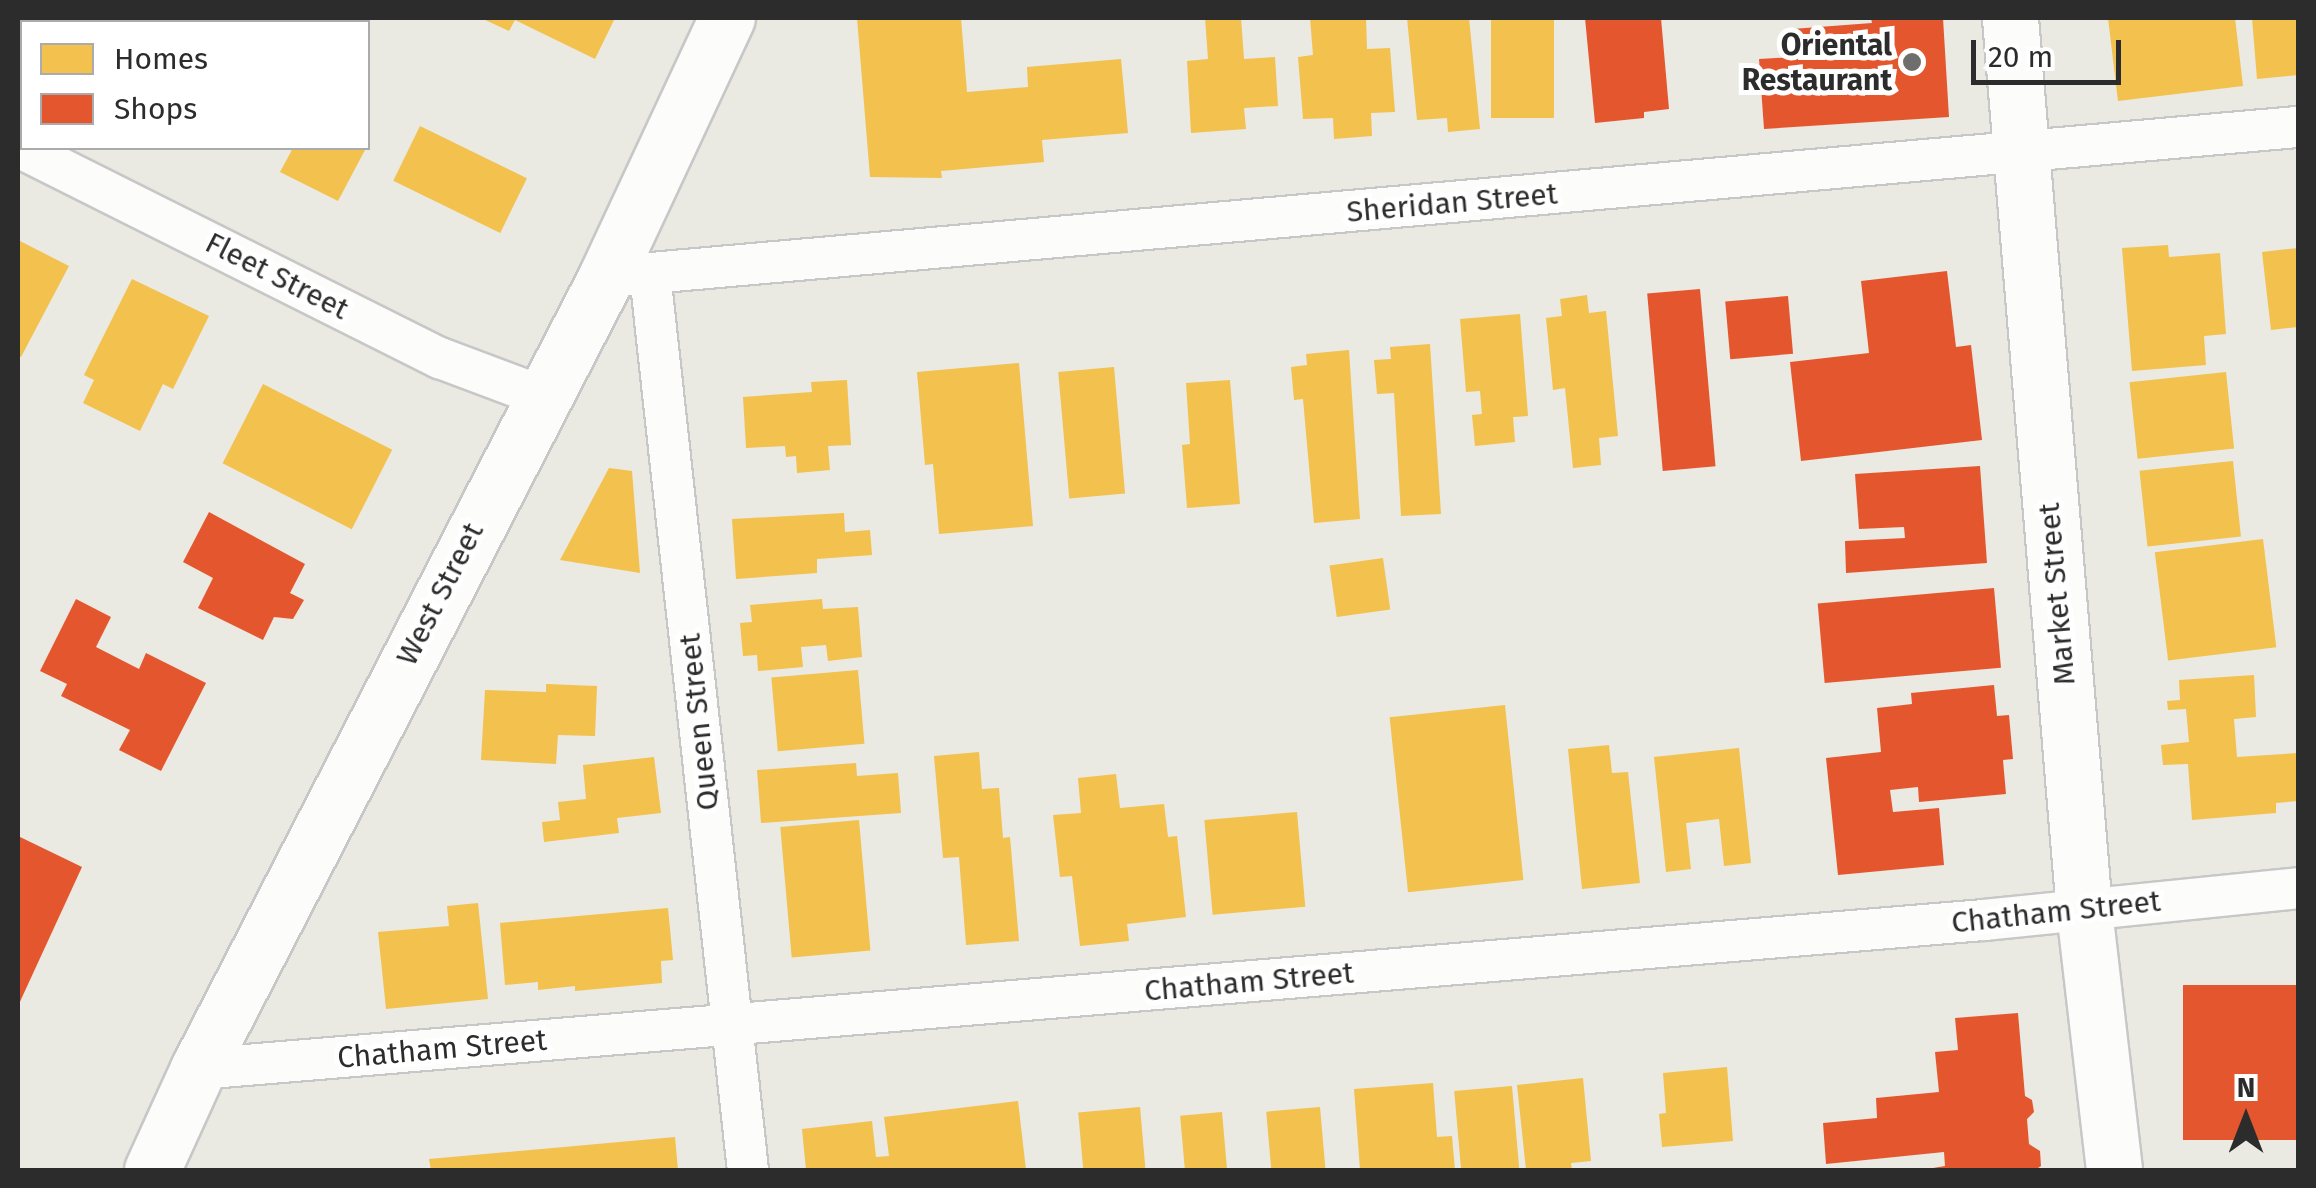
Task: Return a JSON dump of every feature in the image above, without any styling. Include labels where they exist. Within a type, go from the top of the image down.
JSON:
[{"type":"main road","name":"West Street","points":[[152,1170],[198,1069],[541,396],[628,275],[728,18]]},
{"type":"main road","name":"Market Street","points":[[2010,18],[2084,910],[2114,1170]]},
{"type":"street","name":"Sheridan Street","points":[[628,275],[2298,127]]},
{"type":"street","name":"Fleet Street","points":[[26,150],[440,358],[541,396]]},
{"type":"street","name":"Queen Street","points":[[628,275],[732,1026],[748,1170]]},
{"type":"street","name":"Chatham Street","points":[[198,1069],[2084,910],[2298,888]]},
{"type":"building: Homes","points":[[105,18],[158,18],[158,20]]},
{"type":"building: Homes","points":[[264,18],[268,20],[214,20]]},
{"type":"building: Homes","points":[[481,18],[615,18],[595,59],[515,20],[509,31]]},
{"type":"building: Homes","points":[[857,18],[961,18],[967,92],[1028,87],[1027,67],[1121,59],[1128,133],[1042,140],[1044,162],[941,171],[942,178],[870,177]]},
{"type":"building: Homes","points":[[1205,18],[1241,18],[1244,59],[1275,57],[1278,106],[1244,108],[1246,129],[1191,133],[1187,61],[1208,59]]},
{"type":"building: Homes","points":[[1310,18],[1366,18],[1367,49],[1390,48],[1395,112],[1371,113],[1372,136],[1334,139],[1333,118],[1303,119],[1298,57],[1313,55]]},
{"type":"building: Homes","points":[[1407,18],[1469,18],[1480,129],[1448,132],[1447,118],[1417,120]]},
{"type":"building: Homes","points":[[1491,18],[1554,18],[1554,118],[1491,118]]},
{"type":"building: Homes","points":[[2108,18],[2235,18],[2243,86],[2118,101]]},
{"type":"building: Homes","points":[[2252,18],[2298,18],[2298,75],[2257,79]]},
{"type":"building: Homes","points":[[420,126],[527,178],[500,233],[393,181]]},
{"type":"building: Homes","points":[[292,150],[365,150],[338,201],[280,172]]},
{"type":"building: Homes","points":[[18,240],[69,266],[21,357],[18,355]]},
{"type":"building: Homes","points":[[2168,245],[2169,257],[2220,253],[2226,334],[2204,336],[2206,365],[2132,371],[2122,248]]},
{"type":"building: Homes","points":[[2298,248],[2298,327],[2271,330],[2262,252]]},
{"type":"building: Homes","points":[[132,279],[209,316],[173,389],[163,384],[140,431],[83,403],[94,380],[84,375]]},
{"type":"building: Homes","points":[[1587,295],[1589,313],[1606,311],[1618,436],[1599,438],[1601,465],[1573,468],[1565,388],[1553,390],[1546,318],[1562,316],[1560,299]]},
{"type":"building: Homes","points":[[1520,314],[1528,416],[1513,417],[1515,442],[1475,446],[1472,415],[1482,414],[1480,391],[1466,392],[1460,319]]},
{"type":"building: Homes","points":[[1430,344],[1441,514],[1401,516],[1394,393],[1377,394],[1374,360],[1391,359],[1390,347]]},
{"type":"building: Homes","points":[[1349,350],[1360,519],[1314,523],[1303,399],[1294,400],[1291,367],[1307,365],[1306,354]]},
{"type":"building: Homes","points":[[1019,363],[1033,526],[939,534],[933,464],[925,465],[917,372]]},
{"type":"building: Homes","points":[[1114,367],[1125,494],[1069,498],[1058,372]]},
{"type":"building: Homes","points":[[2226,372],[2234,449],[2138,459],[2130,382]]},
{"type":"building: Homes","points":[[847,380],[851,445],[828,446],[830,470],[797,473],[796,456],[786,457],[785,446],[746,448],[743,397],[812,392],[811,382]]},
{"type":"building: Homes","points":[[1230,380],[1240,504],[1187,508],[1182,445],[1190,444],[1186,383]]},
{"type":"building: Homes","points":[[263,384],[392,450],[352,529],[223,463]]},
{"type":"building: Homes","points":[[2233,461],[2241,537],[2147,546],[2140,471]]},
{"type":"building: Homes","points":[[609,468],[632,471],[640,573],[560,560]]},
{"type":"building: Homes","points":[[844,513],[845,532],[870,530],[872,555],[817,559],[817,573],[736,579],[732,519]]},
{"type":"building: Homes","points":[[2263,539],[2276,647],[2168,660],[2155,552]]},
{"type":"building: Homes","points":[[1383,558],[1390,609],[1337,617],[1330,566]]},
{"type":"building: Homes","points":[[822,599],[823,609],[858,607],[862,657],[828,661],[826,645],[801,647],[803,667],[758,671],[757,655],[743,656],[740,623],[752,622],[750,605]]},
{"type":"building: Homes","points":[[858,670],[864,744],[778,751],[771,678]]},
{"type":"building: Homes","points":[[2254,675],[2256,717],[2234,719],[2237,757],[2298,753],[2298,801],[2276,803],[2276,813],[2192,820],[2188,764],[2163,765],[2161,745],[2189,742],[2186,709],[2168,710],[2167,701],[2180,700],[2179,680]]},
{"type":"building: Homes","points":[[546,684],[597,686],[595,736],[558,735],[556,764],[481,760],[485,690],[546,692]]},
{"type":"building: Homes","points":[[1505,705],[1523,880],[1408,892],[1390,717]]},
{"type":"building: Homes","points":[[1609,745],[1612,773],[1628,772],[1640,883],[1582,889],[1568,749]]},
{"type":"building: Homes","points":[[1739,748],[1751,863],[1724,866],[1719,819],[1686,823],[1691,869],[1666,872],[1654,757]]},
{"type":"building: Homes","points":[[979,752],[982,789],[999,788],[1003,838],[1010,837],[1019,941],[966,945],[959,857],[943,858],[934,756]]},
{"type":"building: Homes","points":[[654,757],[661,813],[617,818],[619,833],[544,842],[542,822],[560,820],[558,802],[586,799],[583,765]]},
{"type":"building: Homes","points":[[856,763],[857,776],[898,773],[901,813],[761,823],[757,770]]},
{"type":"building: Homes","points":[[1116,774],[1120,808],[1164,804],[1168,837],[1177,836],[1186,917],[1127,924],[1129,941],[1080,946],[1072,876],[1060,877],[1053,815],[1081,813],[1078,778]]},
{"type":"building: Homes","points":[[1297,812],[1305,907],[1213,915],[1204,820]]},
{"type":"building: Homes","points":[[859,820],[870,951],[792,957],[780,827]]},
{"type":"building: Homes","points":[[478,903],[488,999],[386,1009],[378,932],[449,926],[447,906]]},
{"type":"building: Homes","points":[[668,908],[673,960],[661,961],[662,983],[575,991],[575,986],[538,990],[538,982],[505,985],[500,923]]},
{"type":"building: Homes","points":[[1727,1067],[1733,1141],[1662,1147],[1659,1114],[1666,1113],[1663,1073]]},
{"type":"building: Homes","points":[[1583,1078],[1591,1161],[1571,1163],[1572,1170],[1526,1170],[1517,1085]]},
{"type":"building: Homes","points":[[1433,1083],[1437,1137],[1452,1136],[1455,1170],[1360,1170],[1354,1089]]},
{"type":"building: Homes","points":[[1512,1086],[1519,1170],[1461,1170],[1454,1091]]},
{"type":"building: Homes","points":[[1018,1101],[1026,1170],[806,1170],[802,1129],[872,1121],[876,1157],[889,1156],[884,1117]]},
{"type":"building: Homes","points":[[1140,1107],[1145,1168],[1083,1170],[1078,1112]]},
{"type":"building: Homes","points":[[1320,1107],[1325,1170],[1271,1170],[1266,1112]]},
{"type":"building: Homes","points":[[1222,1112],[1227,1170],[1185,1170],[1180,1116]]},
{"type":"building: Homes","points":[[675,1137],[678,1170],[431,1170],[429,1159]]},
{"type":"building: Shops","points":[[1585,18],[1661,18],[1669,109],[1644,112],[1644,118],[1595,123]]},
{"type":"building: Shops","points":[[1871,18],[1943,18],[1949,117],[1764,129],[1759,59],[1793,57],[1792,29],[1872,23]]},
{"type":"building: Shops","points":[[1947,271],[1956,347],[1971,345],[1982,440],[1801,461],[1790,362],[1869,353],[1861,281]]},
{"type":"building: Shops","points":[[1700,289],[1716,466],[1663,471],[1647,294]]},
{"type":"building: Shops","points":[[1788,296],[1793,354],[1730,359],[1725,301]]},
{"type":"building: Shops","points":[[1980,466],[1987,563],[1846,573],[1845,541],[1905,538],[1904,527],[1859,529],[1855,474]]},
{"type":"building: Shops","points":[[209,512],[305,564],[290,593],[304,600],[293,619],[274,617],[263,640],[198,608],[213,578],[183,562]]},
{"type":"building: Shops","points":[[1994,588],[2001,668],[1825,683],[1818,603]]},
{"type":"building: Shops","points":[[76,599],[111,617],[96,647],[139,669],[146,653],[206,683],[161,771],[119,750],[130,730],[61,696],[67,684],[40,671]]},
{"type":"building: Shops","points":[[1994,685],[1997,716],[2009,715],[2013,759],[2003,760],[2006,794],[1919,802],[1918,787],[1890,790],[1893,812],[1939,808],[1944,865],[1838,875],[1826,758],[1881,752],[1877,708],[1912,704],[1911,693]]},
{"type":"building: Shops","points":[[18,836],[82,867],[18,1006]]},
{"type":"building: Shops","points":[[2183,985],[2298,985],[2298,1140],[2183,1140]]},
{"type":"building: Shops","points":[[2018,1013],[2025,1096],[2032,1100],[2034,1112],[2027,1119],[2029,1144],[2040,1151],[2041,1166],[2035,1170],[1921,1170],[1945,1166],[1944,1152],[1826,1164],[1823,1123],[1877,1118],[1876,1098],[1939,1092],[1935,1052],[1958,1050],[1955,1018]]},
{"type":"place","name":"Oriental Restaurant","points":[[1912,62]]}]
